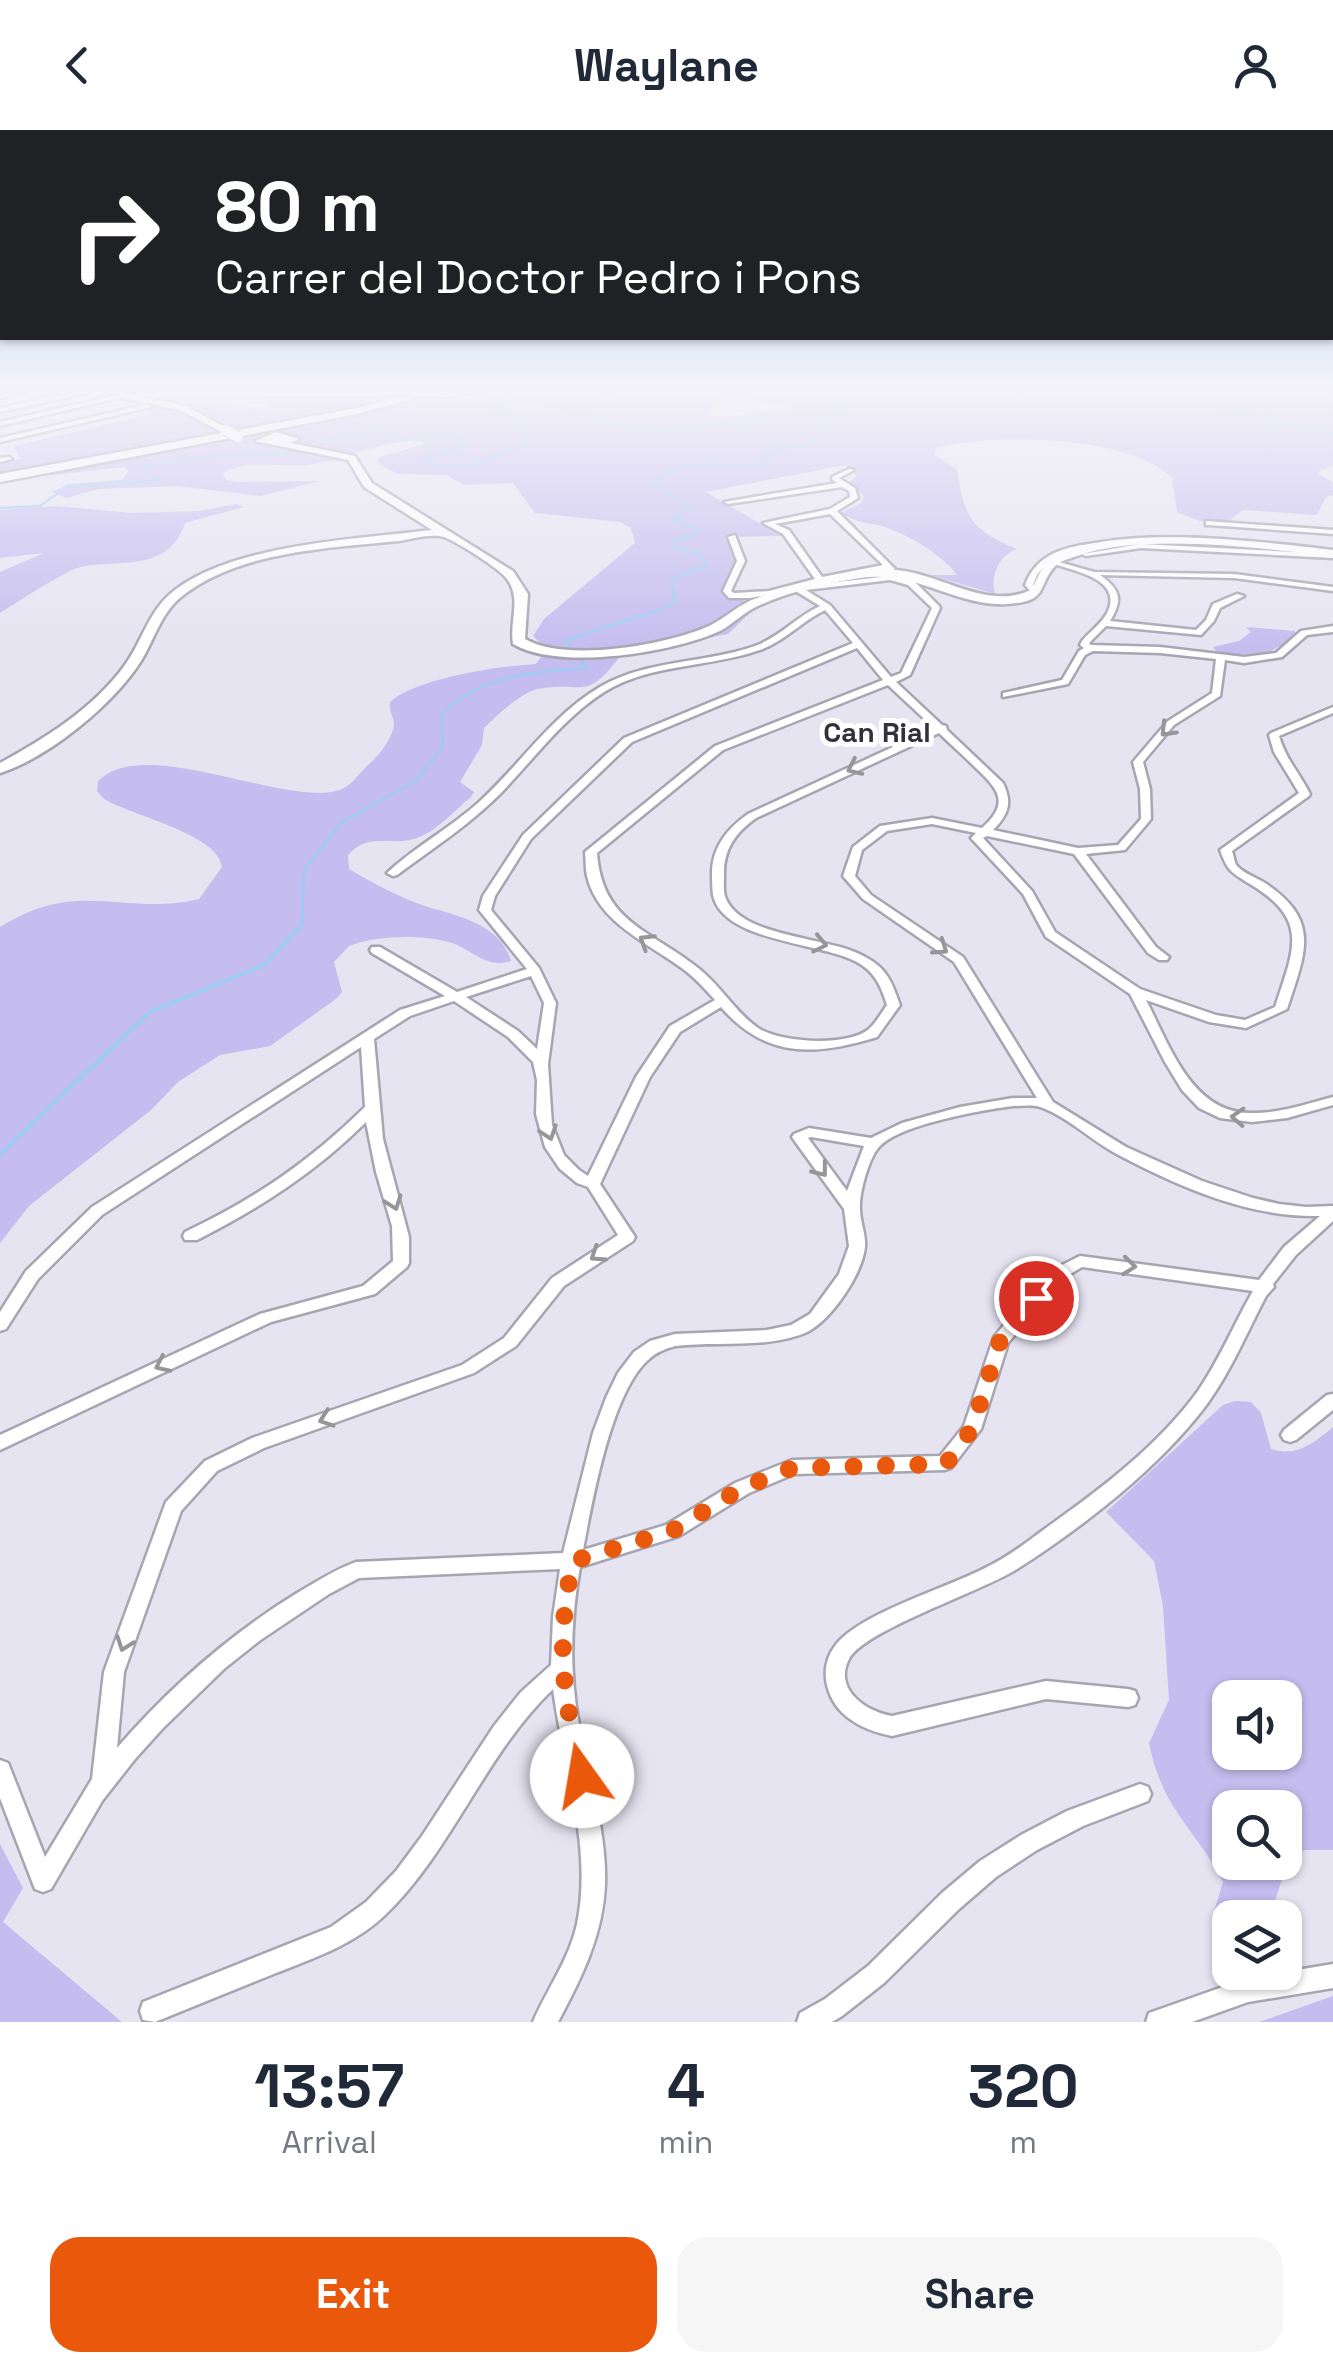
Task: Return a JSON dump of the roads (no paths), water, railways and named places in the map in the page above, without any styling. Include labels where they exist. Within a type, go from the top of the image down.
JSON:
[{"type":"main road","points":[[361,477],[516,580],[522,594],[518,641],[544,655],[576,656],[696,635],[719,627],[750,605],[850,576],[892,570],[990,598],[1017,599],[1036,592],[1057,564],[1082,550],[1140,544],[1333,552]]},
{"type":"main road","points":[[0,769],[46,742],[106,694],[129,670],[170,601],[192,584],[220,572],[332,543],[443,532]]},
{"type":"street","points":[[818,577],[786,532],[767,523],[832,511],[854,498],[852,490],[836,477]]},
{"type":"street","points":[[728,502],[842,485]]},
{"type":"street","points":[[832,511],[892,570]]},
{"type":"street","points":[[1208,523],[1333,532]]},
{"type":"street","points":[[732,537],[741,561],[728,590],[732,596],[764,595],[818,577],[892,570]]},
{"type":"street","points":[[1036,592],[1029,586],[1032,576],[1047,558],[1086,546],[1143,541],[1333,552]]},
{"type":"street","points":[[1057,564],[1097,573],[1234,576],[1333,589]]},
{"type":"street","points":[[1097,573],[1112,591],[1114,606],[1105,623],[1084,645],[1090,648],[1160,650],[1221,660],[1279,655],[1304,633],[1333,629]]},
{"type":"street","points":[[798,590],[880,578],[912,583],[936,608],[905,675],[719,748],[590,852],[589,877],[632,932],[694,971],[753,1032],[788,1043],[855,1040],[883,1025],[894,1005],[884,980],[841,949],[762,932],[740,922],[718,892],[718,862],[726,837],[752,816],[943,728]]},
{"type":"street","points":[[798,590],[827,607],[888,680],[943,728],[1004,794],[1000,820],[982,829],[977,838],[1028,893],[1050,934],[1135,992],[1214,1019],[1246,1024],[1281,1009],[1299,955],[1296,914],[1282,896],[1232,868],[1226,850],[1305,794],[1297,776],[1276,754],[1274,735],[1333,710]]},
{"type":"street","points":[[1105,623],[1198,633],[1210,621],[1216,606],[1240,596]]},
{"type":"street","points":[[393,873],[470,815],[506,781],[532,746],[605,687],[629,676],[776,640],[816,610],[827,607]]},
{"type":"street","points":[[103,1782],[114,1672],[173,1507],[212,1466],[468,1369],[510,1342],[558,1282],[627,1237],[593,1184],[577,1179],[562,1164],[547,1135],[542,1063],[552,1016],[534,970],[485,910],[489,896],[527,837],[628,740],[859,644]]},
{"type":"street","points":[[1006,694],[1066,682],[1082,652],[1090,648]]},
{"type":"street","points":[[1221,660],[1218,694],[1170,723],[1138,762],[1145,788],[1146,819],[1121,848],[1078,850],[932,821],[884,828],[857,848],[849,876],[867,897],[959,960],[1047,1103],[1120,1149],[1197,1184],[1293,1212],[1333,1212]]},
{"type":"street","points":[[1078,850],[1152,950],[1163,957]]},
{"type":"street","points":[[376,950],[489,1018],[542,1063]]},
{"type":"street","points":[[0,1325],[32,1275],[97,1212],[405,1013],[534,970]]},
{"type":"street","points":[[1135,992],[1200,1106],[1228,1119],[1286,1116],[1333,1101]]},
{"type":"street","points":[[593,1184],[643,1077],[675,1029],[723,1000]]},
{"type":"street","points":[[0,1443],[266,1318],[369,1290],[401,1262],[404,1233],[383,1174],[371,1109],[367,1038]]},
{"type":"street","points":[[852,1208],[799,1137],[809,1132],[872,1144],[968,1107],[1047,1103]]},
{"type":"street","points":[[191,1236],[261,1203],[326,1154],[371,1109]]},
{"type":"street","points":[[545,2022],[586,1935],[596,1874],[593,1829],[560,1669],[564,1601],[601,1436],[629,1366],[654,1343],[772,1336],[815,1319],[857,1252],[852,1208],[872,1144]]},
{"type":"street","points":[[1128,1698],[1046,1690],[892,1726],[876,1724],[854,1712],[838,1694],[835,1672],[841,1651],[864,1631],[1008,1566],[1113,1489],[1200,1400],[1278,1265],[1333,1212]]},
{"type":"street","points":[[0,1770],[43,1881],[103,1782],[189,1688],[306,1597],[356,1570],[573,1561],[672,1531],[742,1488],[792,1468],[946,1464],[972,1429],[1000,1341],[1054,1276],[1080,1261],[1266,1287]]},
{"type":"street","points":[[1290,1434],[1333,1400]]},
{"type":"street","points":[[152,2011],[339,1936],[365,1920],[388,1900],[420,1857],[523,1701],[560,1669]]},
{"type":"street","points":[[809,2022],[877,1978],[972,1881],[1084,1813],[1140,1794]]},
{"type":"street","points":[[1158,2022],[1248,1990],[1333,1976]]},
{"type":"waterway","points":[[0,508],[40,506],[68,486],[159,480],[154,477]]},
{"type":"waterway","points":[[297,931],[302,925],[304,870],[341,823],[417,780],[443,746],[441,715],[457,701],[491,683],[527,674],[586,668],[566,640],[662,609],[675,602],[672,580],[707,565],[699,553],[672,547],[674,541],[699,531],[672,518],[690,507],[651,484],[659,477]]},
{"type":"waterway","points":[[0,1154],[150,1012],[264,965],[299,928]]},
{"type":"district","name":"Can Rial","points":[[877,732]]}]
